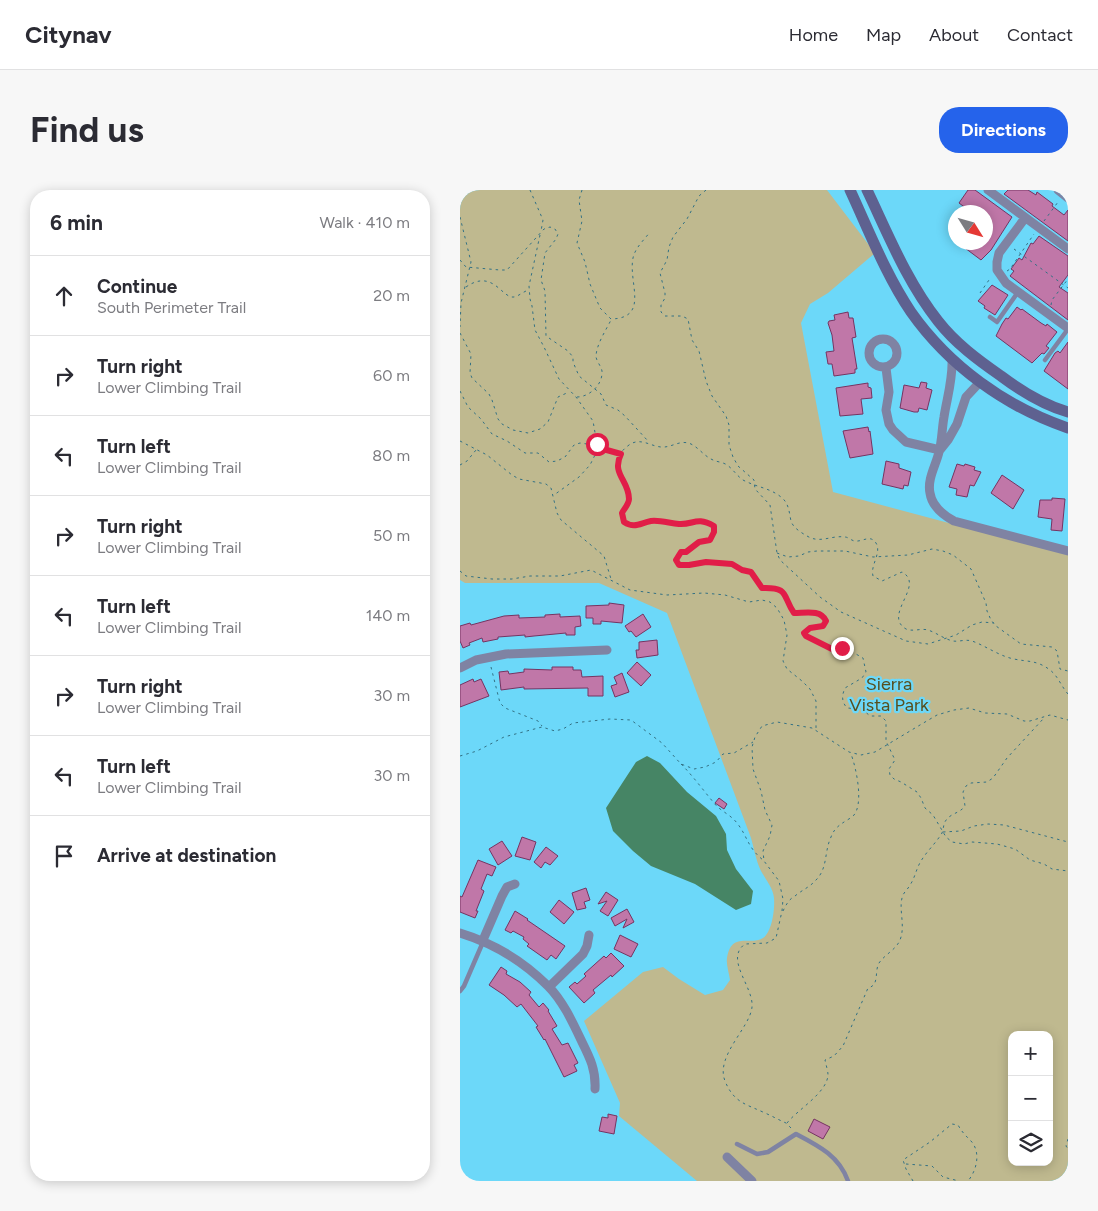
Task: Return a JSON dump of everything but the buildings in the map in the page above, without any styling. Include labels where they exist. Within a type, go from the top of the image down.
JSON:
[{"type":"main road","points":[[850,190],[892,280],[910,311],[930,338],[952,359],[997,394],[1039,417],[1068,428]]},
{"type":"main road","points":[[867,190],[906,272],[938,321],[983,364],[1010,383],[1036,399],[1068,412]]},
{"type":"street","points":[[988,190],[1068,249]]},
{"type":"street","points":[[1025,218],[999,254],[997,270],[1006,283],[1068,328]]},
{"type":"street","points":[[952,359],[953,372],[944,413],[940,450],[929,483],[933,502],[942,514],[954,521],[1068,551]]},
{"type":"street","points":[[886,368],[889,392],[886,410],[889,424],[906,442],[940,450]]},
{"type":"street","points":[[940,450],[957,424],[966,397],[980,382]]},
{"type":"street","points":[[460,668],[491,656],[506,654],[607,650]]},
{"type":"street","points":[[483,940],[502,896],[507,888],[515,884]]},
{"type":"street","points":[[460,933],[483,940],[515,960],[549,987],[576,1029],[594,1067],[596,1077],[595,1089]]},
{"type":"street","points":[[549,987],[583,954],[589,935]]},
{"type":"street","points":[[726,1157],[752,1181]]},
{"type":"lane","points":[[990,317],[997,322],[1018,292]]},
{"type":"lane","points":[[1045,360],[1068,328]]},
{"type":"lane","points":[[460,991],[464,986],[483,940]]},
{"type":"lane","points":[[737,1144],[757,1154],[768,1152],[796,1134],[821,1147],[835,1158],[846,1174],[848,1181]]},
{"type":"path","points":[[530,190],[543,220],[533,262],[530,289],[534,330],[547,352],[559,379],[576,397],[594,421],[596,447],[590,465],[554,495]]},
{"type":"path","points":[[582,190],[579,200],[582,221],[577,243],[586,262],[590,284],[600,308],[611,319],[621,319],[630,314],[635,307],[636,295],[632,274],[633,256],[650,232]]},
{"type":"path","points":[[706,190],[673,237],[669,247],[667,260],[660,273],[665,293],[661,312],[665,316],[682,316],[688,319],[690,334],[699,351],[706,381],[712,396],[726,416],[729,425],[733,457],[738,466],[750,475],[755,489],[770,505],[780,560],[820,597],[841,612],[906,641],[928,644],[956,635],[972,625],[982,622],[994,623]]},
{"type":"path","points":[[980,293],[989,280],[1010,269],[1063,194]]},
{"type":"path","points":[[460,217],[471,262],[461,303],[462,316],[460,327]]},
{"type":"path","points":[[460,260],[466,267],[507,270],[544,229],[550,227],[555,230],[558,234],[545,253],[541,280],[545,291],[546,336],[568,351],[579,376],[601,394],[606,405],[618,410],[625,416],[649,443]]},
{"type":"path","points":[[1006,244],[1068,288]]},
{"type":"path","points":[[1046,312],[1052,300],[1068,279]]},
{"type":"path","points":[[465,287],[485,281],[492,283],[509,296],[514,297],[530,289]]},
{"type":"path","points":[[576,397],[584,397],[590,394],[601,376],[602,370],[596,358],[611,319]]},
{"type":"path","points":[[460,333],[471,354],[470,373],[472,378],[489,394],[498,419],[508,427],[528,432],[540,430],[548,422],[558,398],[570,392]]},
{"type":"path","points":[[460,391],[468,407],[492,434],[525,453],[538,453],[549,462],[557,461],[565,457],[574,445],[580,443],[621,454]]},
{"type":"path","points":[[460,441],[487,455],[519,479],[546,484],[551,488],[557,513],[561,520],[604,556],[612,580]]},
{"type":"path","points":[[1068,694],[1056,676],[1043,665],[1002,655],[972,641],[963,640],[957,642],[929,631],[912,630],[903,627],[898,613],[909,588],[909,579],[902,572],[882,581],[873,576],[877,544],[868,538],[855,541],[845,537],[819,540],[808,537],[791,522],[788,506],[783,498],[735,475],[728,465],[712,460],[691,444],[680,443],[665,447],[644,441],[628,445],[621,454],[617,466],[619,474],[628,490],[629,499],[622,513],[624,522],[637,526],[653,521],[681,524],[699,520],[709,523],[715,529],[710,540],[699,542],[686,552],[681,552],[676,560],[679,565],[706,562],[732,564],[742,570],[751,572],[762,588],[778,589],[784,593],[794,613],[822,614],[825,617],[823,626],[807,630],[804,633],[806,636],[826,647],[834,650],[847,649],[863,658],[866,672],[862,678],[845,688],[843,704],[846,708],[862,709],[870,716],[880,716],[884,719],[887,726],[885,737],[895,760],[889,769],[890,775],[917,792],[925,808],[933,815],[943,832],[952,842],[997,844],[1015,849],[1030,860],[1044,864],[1052,869],[1068,871]]},
{"type":"path","points":[[460,465],[467,461],[477,450]]},
{"type":"path","points":[[778,553],[788,557],[808,552],[845,551],[876,557],[908,554],[932,549],[954,555],[971,569],[975,575],[987,611],[994,623],[1021,644],[1052,647],[1057,651],[1060,669],[1068,671]]},
{"type":"path","points":[[460,571],[466,576],[512,579],[530,576],[560,576],[591,570],[630,590],[667,595],[725,595],[749,602],[762,600],[770,602],[778,608],[784,620],[787,635],[783,661],[787,669],[810,689],[816,701],[816,729]]},
{"type":"path","points":[[491,656],[491,665],[500,703],[505,708],[538,722],[542,727]]},
{"type":"path","points":[[764,861],[763,851],[770,836],[772,825],[764,810],[761,791],[753,769],[752,751],[755,737],[762,726],[767,723],[789,723],[816,729],[851,753],[861,754],[875,752],[937,715],[954,710],[969,708],[985,713],[1007,714],[1024,721],[1046,716],[1068,720]]},
{"type":"path","points":[[786,1123],[815,1097],[825,1083],[828,1075],[825,1060],[834,1056],[843,1046],[868,988],[872,987],[876,982],[877,968],[880,962],[894,949],[901,939],[903,895],[910,885],[915,871],[943,832],[946,820],[952,815],[958,814],[965,806],[963,792],[966,786],[986,782],[993,778],[1007,758],[1046,716]]},
{"type":"path","points":[[460,756],[477,751],[504,737],[542,727],[555,731],[574,723],[589,720],[632,720],[662,743],[714,803],[728,812],[754,853],[764,861],[779,881],[783,899],[776,938],[767,944],[745,944],[738,950],[741,973],[751,993],[752,1006],[750,1014],[728,1054],[723,1071],[724,1080],[737,1100],[786,1123],[796,1134]]},
{"type":"path","points":[[681,764],[694,769],[705,767],[716,762],[724,754],[734,753],[754,742]]},
{"type":"path","points":[[782,911],[795,895],[805,890],[817,880],[824,869],[827,847],[832,835],[837,827],[854,816],[858,808],[856,771],[851,753]]},
{"type":"path","points":[[943,832],[961,831],[974,826],[988,824],[1004,825],[1068,842]]},
{"type":"path","points":[[913,1181],[903,1160],[952,1124],[958,1126],[962,1133],[972,1141],[977,1156],[976,1165],[968,1181]]},
{"type":"path","points":[[1068,1139],[1066,1146],[1068,1149]]},
{"type":"path","points":[[906,1164],[932,1166],[943,1177],[959,1181]]},
{"type":"green space","name":"Sierra Vista Park","points":[[460,190],[827,190],[875,253],[828,293],[810,304],[801,323],[833,492],[1068,555],[1068,1181],[697,1181],[619,1116],[620,1103],[584,1021],[643,972],[663,967],[705,995],[723,990],[730,980],[727,966],[729,950],[737,942],[758,940],[763,938],[769,931],[774,903],[771,887],[759,867],[751,838],[667,613],[599,583],[465,583],[460,580]]},
{"type":"shaded area","points":[[647,756],[660,763],[687,792],[716,816],[726,834],[727,850],[736,869],[753,891],[751,904],[736,910],[695,884],[651,866],[613,831],[606,808],[636,762]]},
{"type":"route","points":[[597,444],[596,447],[621,454],[617,466],[619,474],[628,490],[629,499],[622,513],[624,522],[637,526],[649,522],[681,524],[699,520],[714,526],[715,529],[710,540],[699,542],[686,552],[681,552],[676,560],[679,565],[684,566],[706,562],[732,564],[742,570],[751,572],[762,588],[778,589],[784,593],[794,613],[819,613],[825,617],[826,621],[823,626],[810,628],[804,633],[806,636],[834,650],[842,648]]}]
